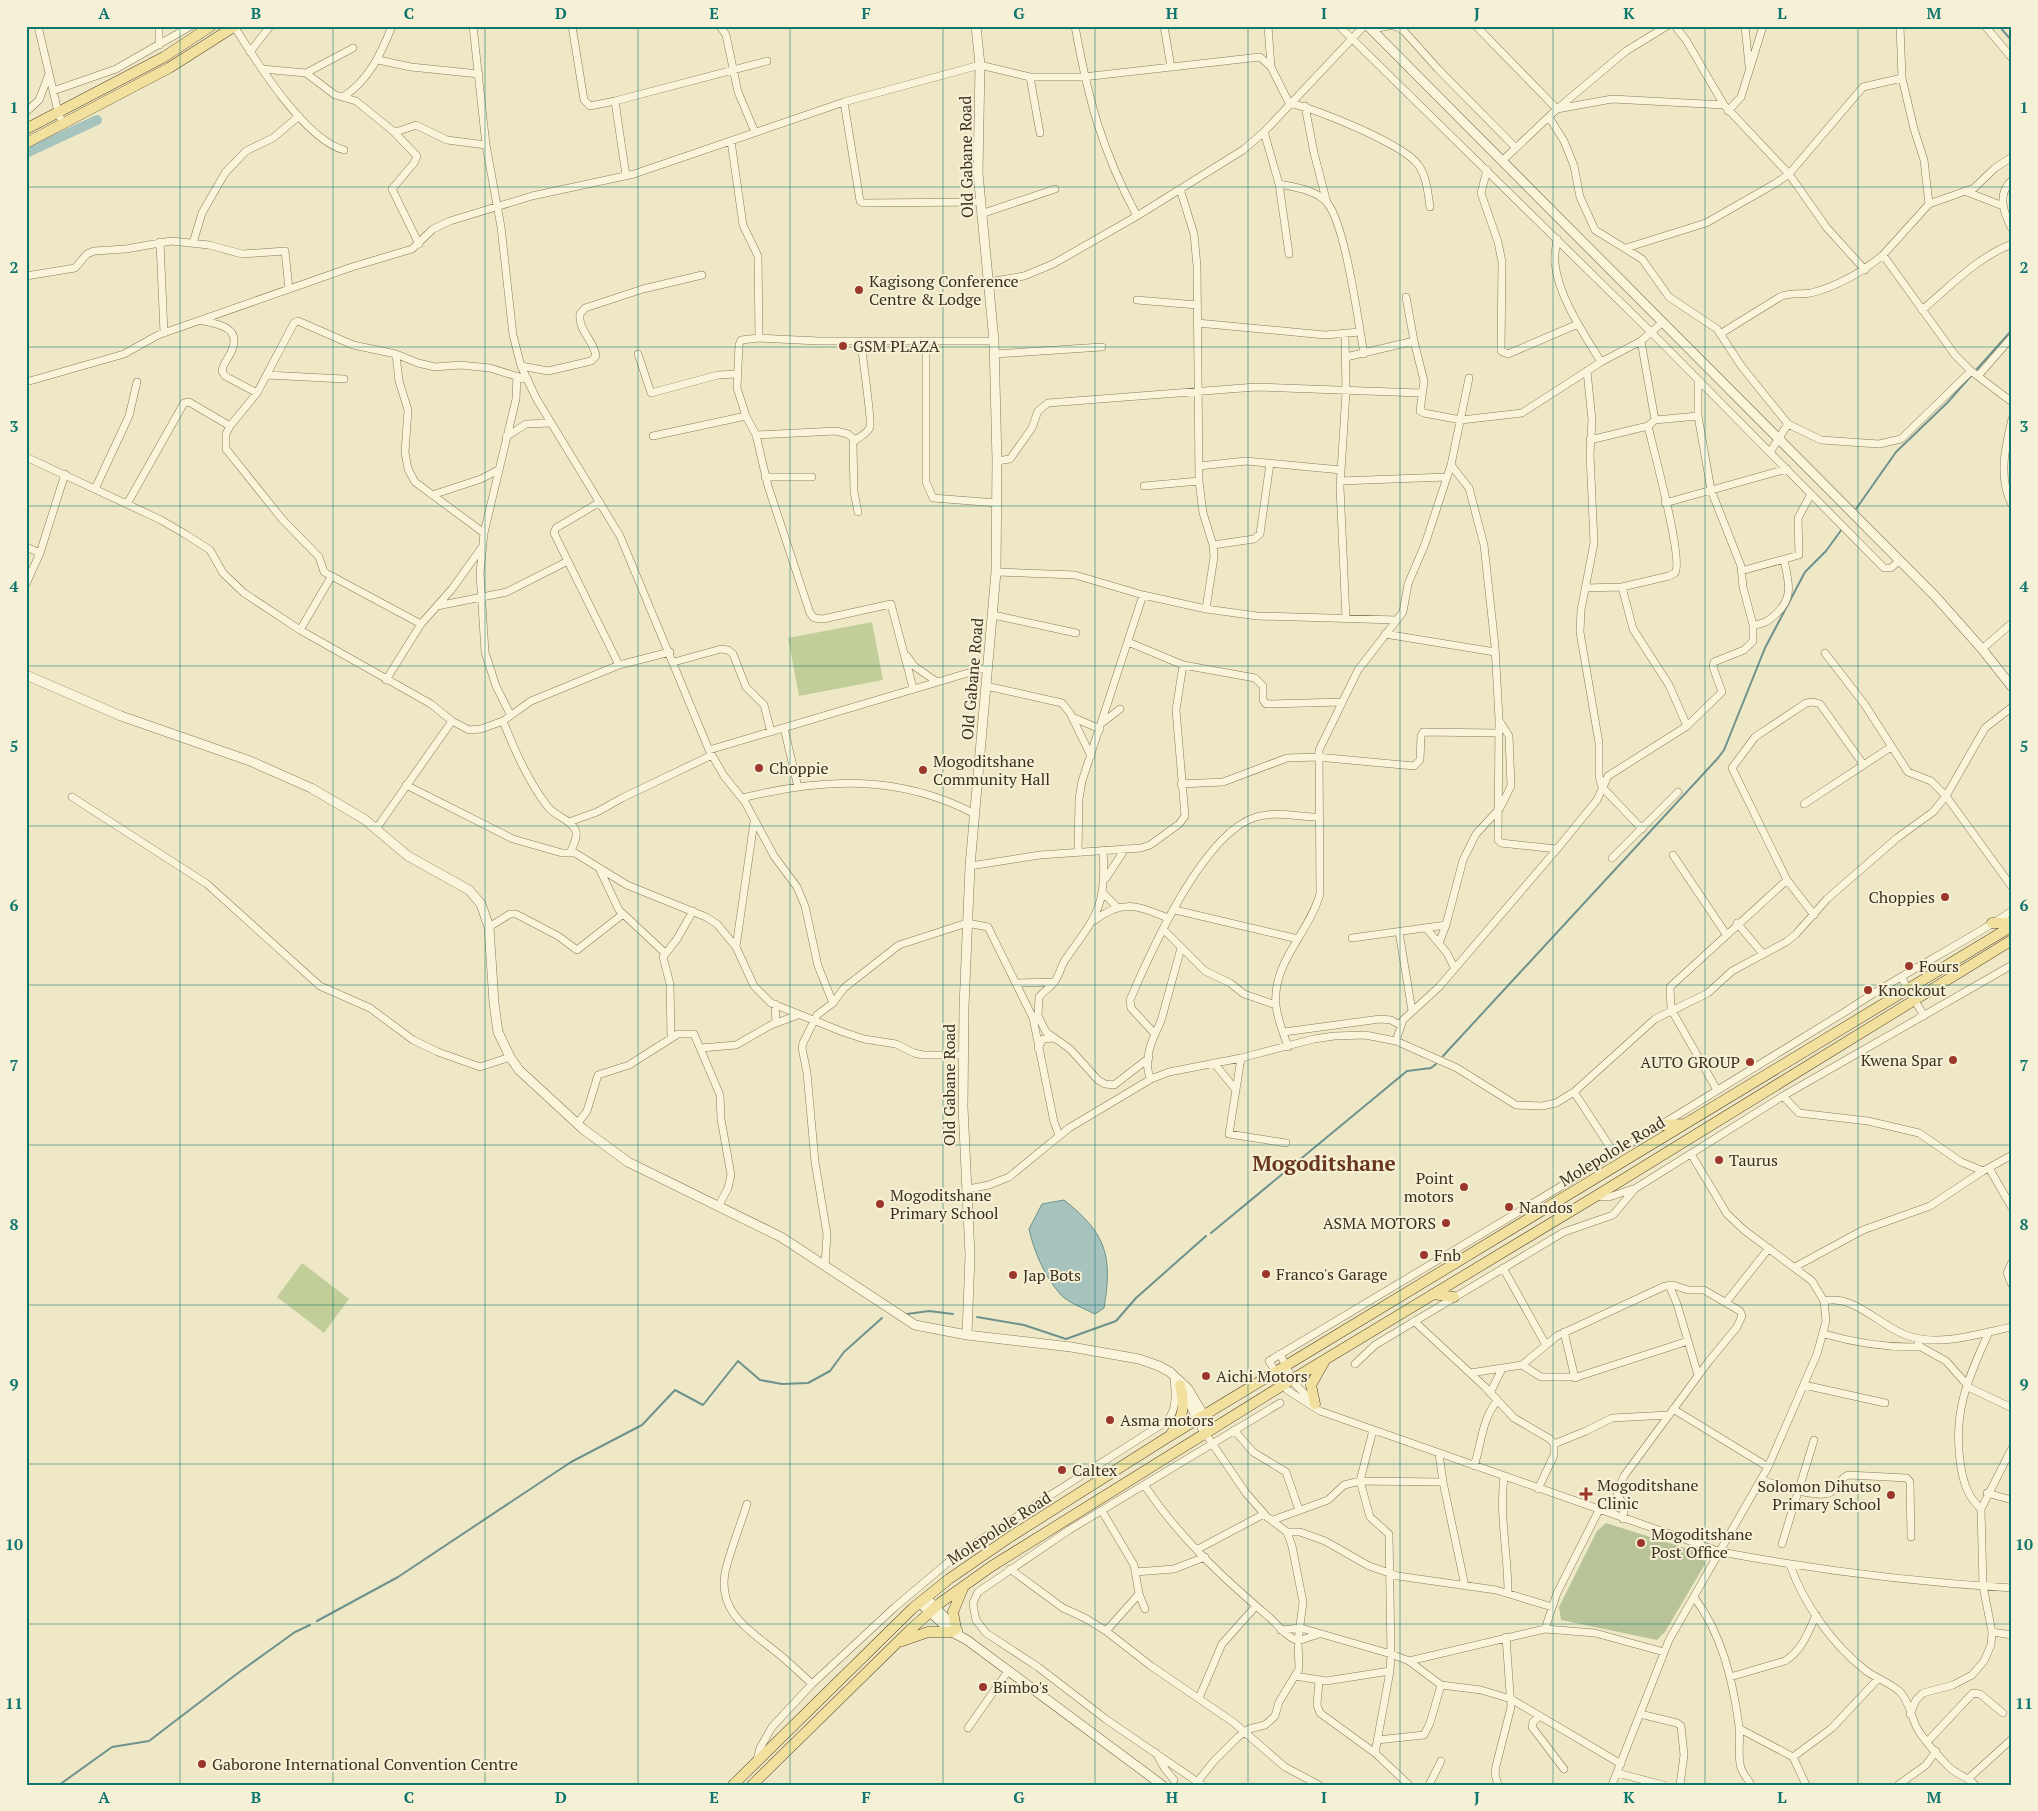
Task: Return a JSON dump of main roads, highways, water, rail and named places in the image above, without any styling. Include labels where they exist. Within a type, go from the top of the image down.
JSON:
[{"type":"main road","points":[[26,129],[183,46],[211,26]]},
{"type":"main road","points":[[26,143],[169,68],[234,26]]},
{"type":"main road","points":[[98,91],[104,103]]},
{"type":"main road","points":[[1992,923],[2012,924]]},
{"type":"main road","name":"Molepolole Road","points":[[733,1785],[923,1601],[1010,1536],[1168,1437],[1479,1251],[2012,924]]},
{"type":"main road","name":"Molepolole Road","points":[[752,1785],[932,1610],[965,1585],[1056,1526],[1211,1436],[1288,1382],[1596,1196],[2012,940]]},
{"type":"main road","points":[[1660,1125],[1686,1124]]},
{"type":"main road","points":[[1479,1251],[1484,1255],[1513,1246]]},
{"type":"main road","points":[[1433,1294],[1454,1297]]},
{"type":"main road","points":[[1315,1404],[1311,1385],[1326,1359]]},
{"type":"main road","points":[[1168,1437],[1183,1413],[1184,1399],[1177,1380]]},
{"type":"main road","points":[[1056,1526],[1069,1530]]},
{"type":"main road","points":[[898,1642],[928,1632],[954,1631],[953,1612],[965,1585]]},
{"type":"water","points":[[1064,1200],[1089,1223],[1103,1247],[1106,1260],[1107,1290],[1104,1308],[1095,1314],[1064,1298],[1055,1288],[1045,1272],[1031,1238],[1029,1229],[1042,1204]]},
{"type":"waterway","points":[[1999,26],[2012,41]]},
{"type":"waterway","points":[[26,153],[97,120]]},
{"type":"waterway","points":[[1977,369],[2012,330]]},
{"type":"waterway","points":[[1856,509],[1896,452],[1947,403],[1971,376]]},
{"type":"waterway","points":[[1443,1056],[1718,758],[1724,750],[1765,648],[1805,572],[1826,551],[1842,529]]},
{"type":"waterway","points":[[1211,1233],[1407,1071],[1431,1068],[1436,1064]]},
{"type":"waterway","points":[[977,1317],[1024,1325],[1066,1339],[1116,1321],[1136,1298],[1206,1236]]},
{"type":"waterway","points":[[907,1314],[929,1311],[953,1314]]},
{"type":"waterway","points":[[317,1621],[398,1577],[571,1462],[642,1425],[675,1390],[703,1405],[738,1361],[760,1380],[782,1384],[808,1383],[830,1371],[844,1352],[882,1318]]},
{"type":"waterway","points":[[59,1785],[112,1747],[149,1741],[238,1673],[295,1632],[310,1625]]},
{"type":"place","name":"Kagisong Conference Centre & Lodge","points":[[859,290]]},
{"type":"place","name":"GSM PLAZA","points":[[843,346]]},
{"type":"place","name":"Choppie","points":[[759,768]]},
{"type":"place","name":"Mogoditshane Community Hall","points":[[923,770]]},
{"type":"place","name":"Choppies","points":[[1945,897]]},
{"type":"place","name":"Fours","points":[[1909,966]]},
{"type":"place","name":"Knockout","points":[[1868,990]]},
{"type":"place","name":"Kwena Spar","points":[[1953,1060]]},
{"type":"place","name":"AUTO GROUP","points":[[1750,1062]]},
{"type":"place","name":"Taurus","points":[[1719,1160]]},
{"type":"place","name":"Point motors","points":[[1464,1187]]},
{"type":"place","name":"Mogoditshane Primary School","points":[[880,1204]]},
{"type":"place","name":"Nandos","points":[[1509,1207]]},
{"type":"place","name":"ASMA MOTORS","points":[[1446,1223]]},
{"type":"place","name":"Fnb","points":[[1424,1255]]},
{"type":"place","name":"Franco's Garage","points":[[1266,1274]]},
{"type":"place","name":"Jap Bots","points":[[1013,1275]]},
{"type":"place","name":"Aichi Motors","points":[[1206,1376]]},
{"type":"place","name":"Asma motors","points":[[1110,1420]]},
{"type":"place","name":"Caltex","points":[[1062,1470]]},
{"type":"place","name":"Mogoditshane Clinic","points":[[1586,1494]]},
{"type":"place","name":"Solomon Dihutso Primary School","points":[[1891,1495]]},
{"type":"place","name":"Mogoditshane Post Office","points":[[1641,1543]]},
{"type":"place","name":"Bimbo's","points":[[983,1687]]},
{"type":"place","name":"Gaborone International Convention Centre","points":[[202,1764]]},
{"type":"district","name":"Mogoditshane","points":[[1324,1164]]}]
